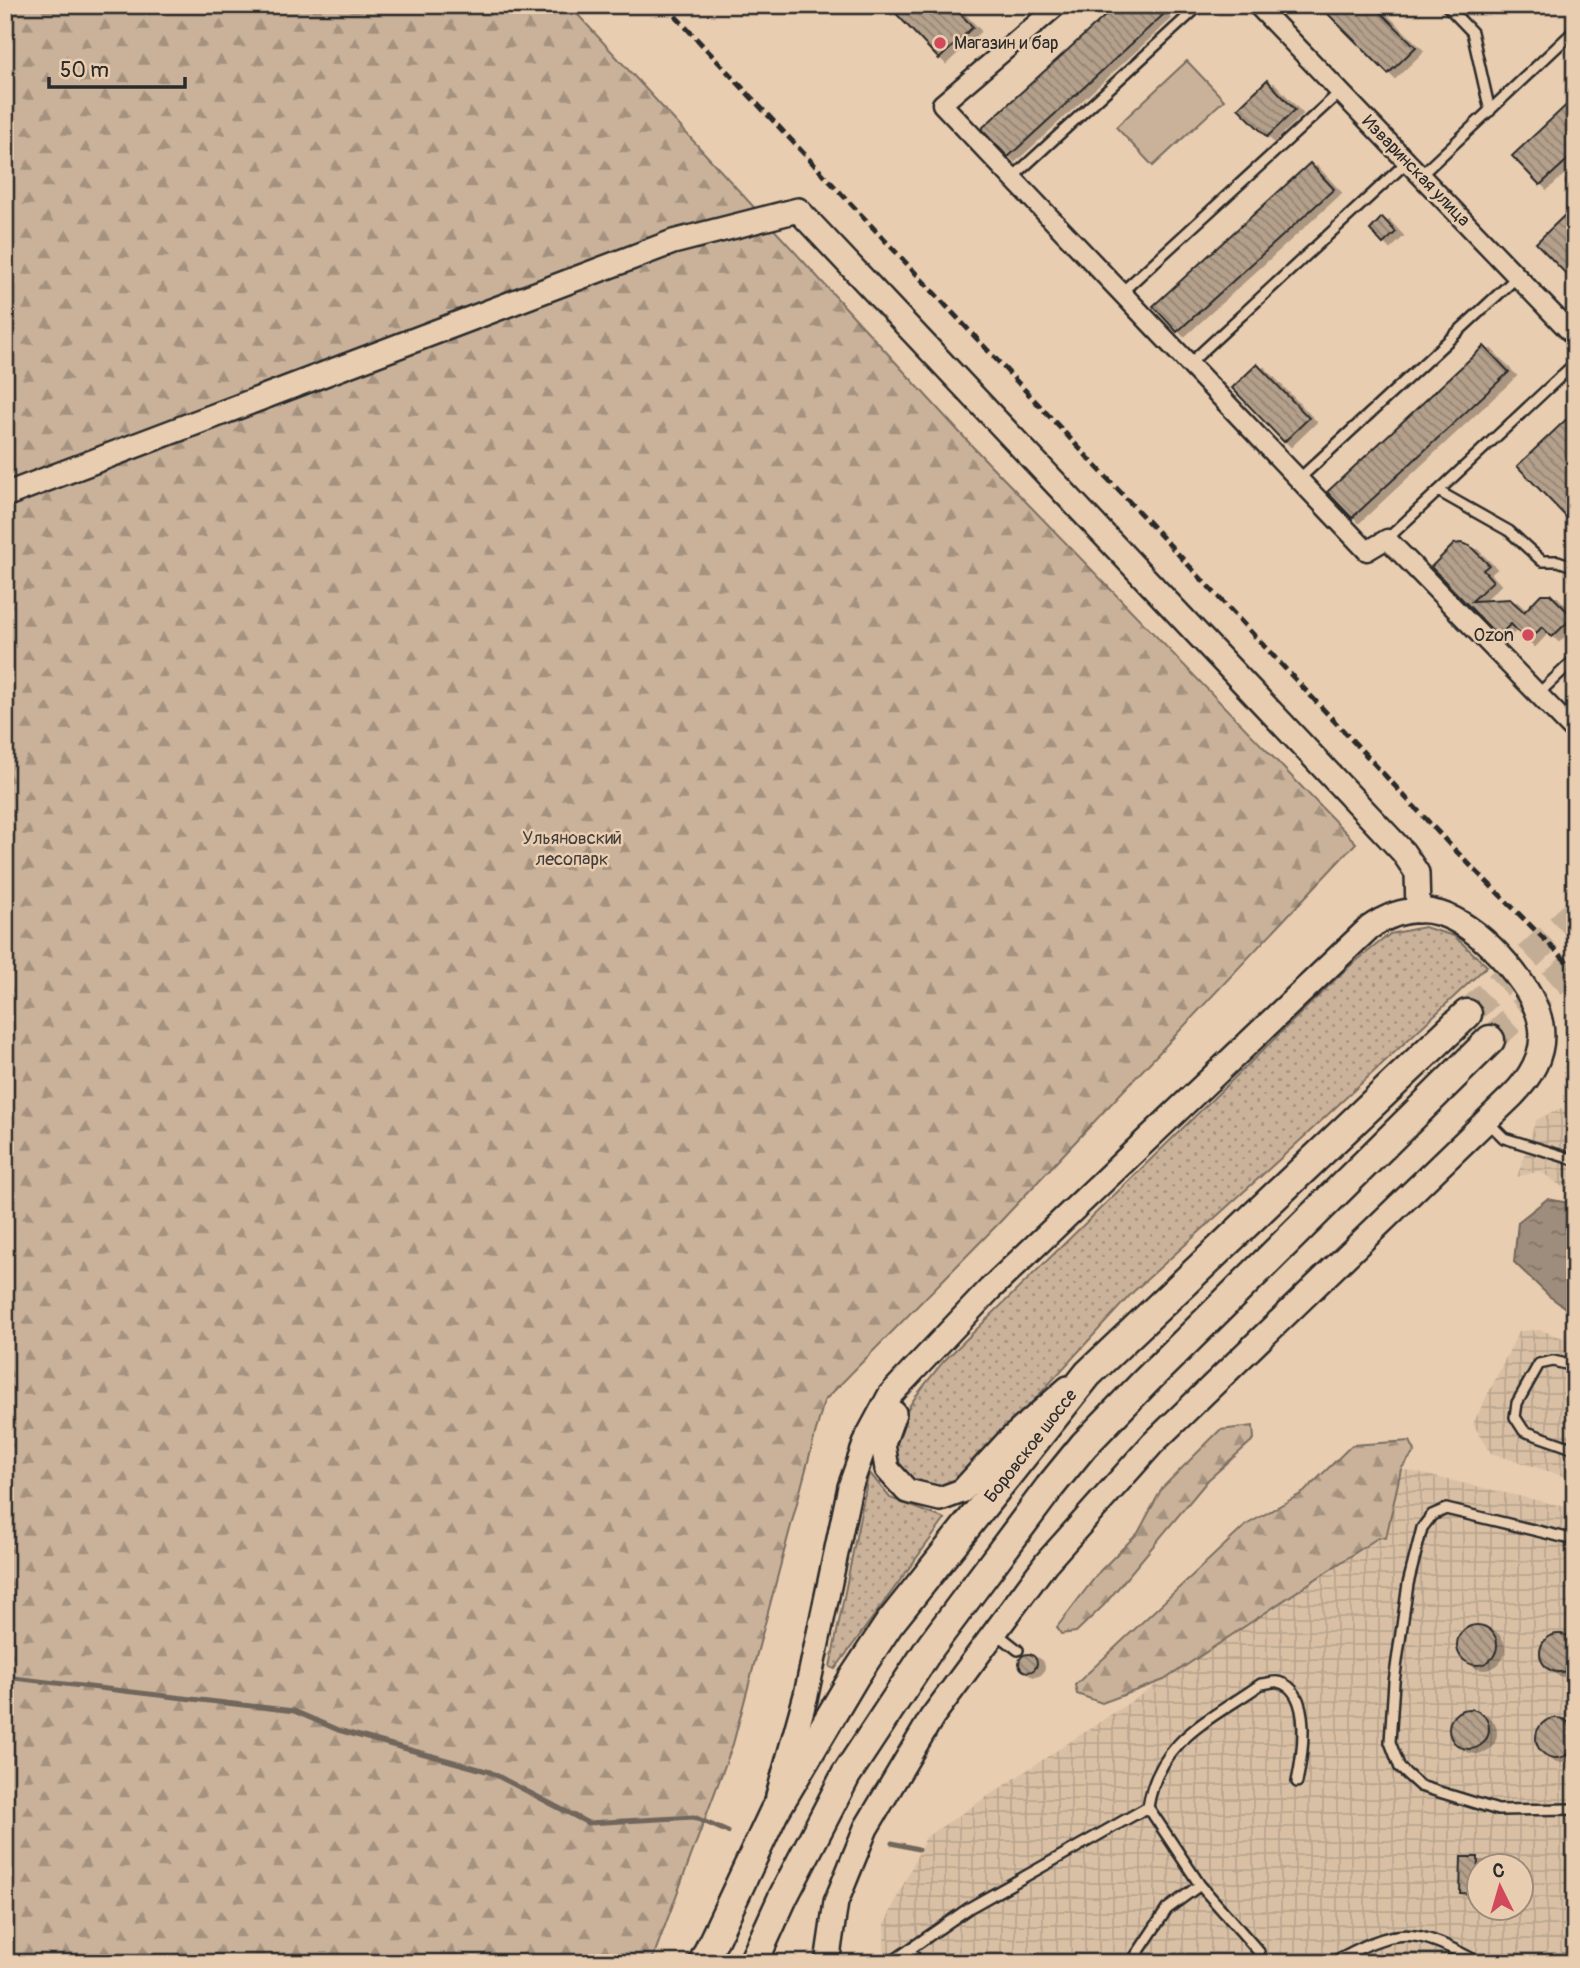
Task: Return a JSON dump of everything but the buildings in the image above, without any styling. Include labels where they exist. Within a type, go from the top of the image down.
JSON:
[{"type":"main road","name":"Боровское шоссе","points":[[703,1963],[774,1812],[889,1624],[1088,1374],[1467,1014]]},
{"type":"main road","points":[[753,1963],[783,1897],[846,1775],[931,1646],[1049,1488],[1084,1445],[1145,1382],[1490,1040]]},
{"type":"street","points":[[1058,5],[942,104],[1123,291],[1367,551],[1387,539],[1571,728],[1575,724]]},
{"type":"street","name":"Изваринская улица","points":[[1257,5],[1575,338]]},
{"type":"street","points":[[5,495],[673,242],[798,210],[1403,852],[1417,873],[1418,911]]},
{"type":"street","points":[[774,1812],[806,1695],[845,1508],[859,1459],[890,1395],[990,1289],[1360,935],[1381,920],[1418,911],[1446,914],[1468,925],[1525,984],[1537,1005],[1541,1043],[1523,1085],[1153,1443],[1107,1491],[994,1631],[908,1754],[866,1828],[836,1902],[827,1963]]},
{"type":"street","points":[[925,1356],[886,1430],[883,1451],[887,1469],[901,1487],[916,1495],[931,1498],[947,1498],[962,1491],[1035,1415],[1088,1374]]},
{"type":"lane","points":[[1013,177],[1200,5]]},
{"type":"lane","points":[[1446,5],[1472,32],[1490,110]]},
{"type":"lane","points":[[1420,176],[1575,30]]},
{"type":"lane","points":[[1123,291],[1340,92]]},
{"type":"lane","points":[[1189,364],[1406,162]]},
{"type":"lane","points":[[1575,180],[1572,182],[1575,185]]},
{"type":"lane","points":[[1298,479],[1517,277]]},
{"type":"lane","points":[[1387,539],[1575,363]]},
{"type":"lane","points":[[1438,491],[1509,531],[1542,561],[1558,561],[1575,567]]},
{"type":"lane","points":[[1538,694],[1575,659]]},
{"type":"lane","points":[[1486,1120],[1504,1138],[1575,1160]]},
{"type":"lane","points":[[1575,1366],[1553,1361],[1539,1364],[1517,1403],[1515,1417],[1524,1431],[1575,1449]]},
{"type":"lane","points":[[1575,1540],[1446,1509],[1432,1515],[1422,1528],[1408,1584],[1394,1682],[1390,1742],[1400,1768],[1420,1786],[1499,1810],[1575,1810]]},
{"type":"lane","points":[[994,1631],[1018,1650]]},
{"type":"lane","points":[[890,1963],[969,1908],[1148,1807],[1160,1765],[1175,1745],[1261,1685],[1278,1682],[1292,1691],[1301,1709],[1304,1747],[1297,1782]]},
{"type":"lane","points":[[1148,1807],[1200,1885],[1259,1952]]},
{"type":"lane","points":[[1131,1963],[1167,1909],[1200,1885]]},
{"type":"lane","points":[[1331,1963],[1372,1941],[1397,1934],[1421,1935],[1442,1942],[1480,1963]]},
{"type":"lane","points":[[911,1950],[917,1963]]},
{"type":"shaded area","points":[[1561,1108],[1575,1119],[1575,1196],[1540,1171],[1517,1177],[1536,1120]]},
{"type":"shaded area","points":[[1540,1330],[1575,1342],[1575,1480],[1491,1453],[1473,1424],[1519,1331]]},
{"type":"shaded area","points":[[1401,1469],[1575,1509],[1575,1963],[883,1963],[885,1923],[926,1837],[1380,1537],[1386,1538]]},
{"type":"green space","name":"Ульяновский лесопарк","points":[[5,5],[569,5],[973,447],[1356,843],[999,1223],[824,1401],[733,1744],[651,1963],[5,1963]]},
{"type":"green space","points":[[1187,61],[1224,100],[1153,166],[1116,127]]},
{"type":"green space","points":[[1424,927],[1454,936],[1487,966],[1133,1292],[961,1480],[939,1486],[926,1486],[907,1475],[898,1461],[895,1447],[897,1432],[913,1401],[943,1362],[1345,970],[1390,934]]},
{"type":"green space","points":[[1253,1426],[1254,1439],[1208,1480],[1104,1605],[1076,1632],[1061,1634],[1057,1627],[1100,1571],[1138,1533],[1162,1488],[1220,1430]]},
{"type":"green space","points":[[1410,1441],[1415,1451],[1401,1469],[1386,1538],[1379,1537],[1164,1680],[1102,1703],[1077,1694],[1075,1685],[1246,1525],[1304,1492],[1352,1445]]},
{"type":"green space","points":[[869,1472],[890,1498],[945,1519],[835,1669],[830,1667]]},
{"type":"water","points":[[1547,1199],[1575,1204],[1575,1315],[1549,1296],[1514,1262],[1518,1222]]},
{"type":"waterway","points":[[5,1677],[294,1711],[338,1730],[490,1772],[588,1823],[694,1817],[728,1832]]},
{"type":"waterway","points":[[892,1843],[918,1849]]},
{"type":"tunnel","points":[[1467,1014],[1575,913]]},
{"type":"tunnel","points":[[1490,1040],[1575,963]]},
{"type":"railway","points":[[665,5],[1451,846],[1575,970]]},
{"type":"place","name":"Магазин и бар","points":[[940,43]]},
{"type":"place","name":"Ozon","points":[[1528,635]]}]
